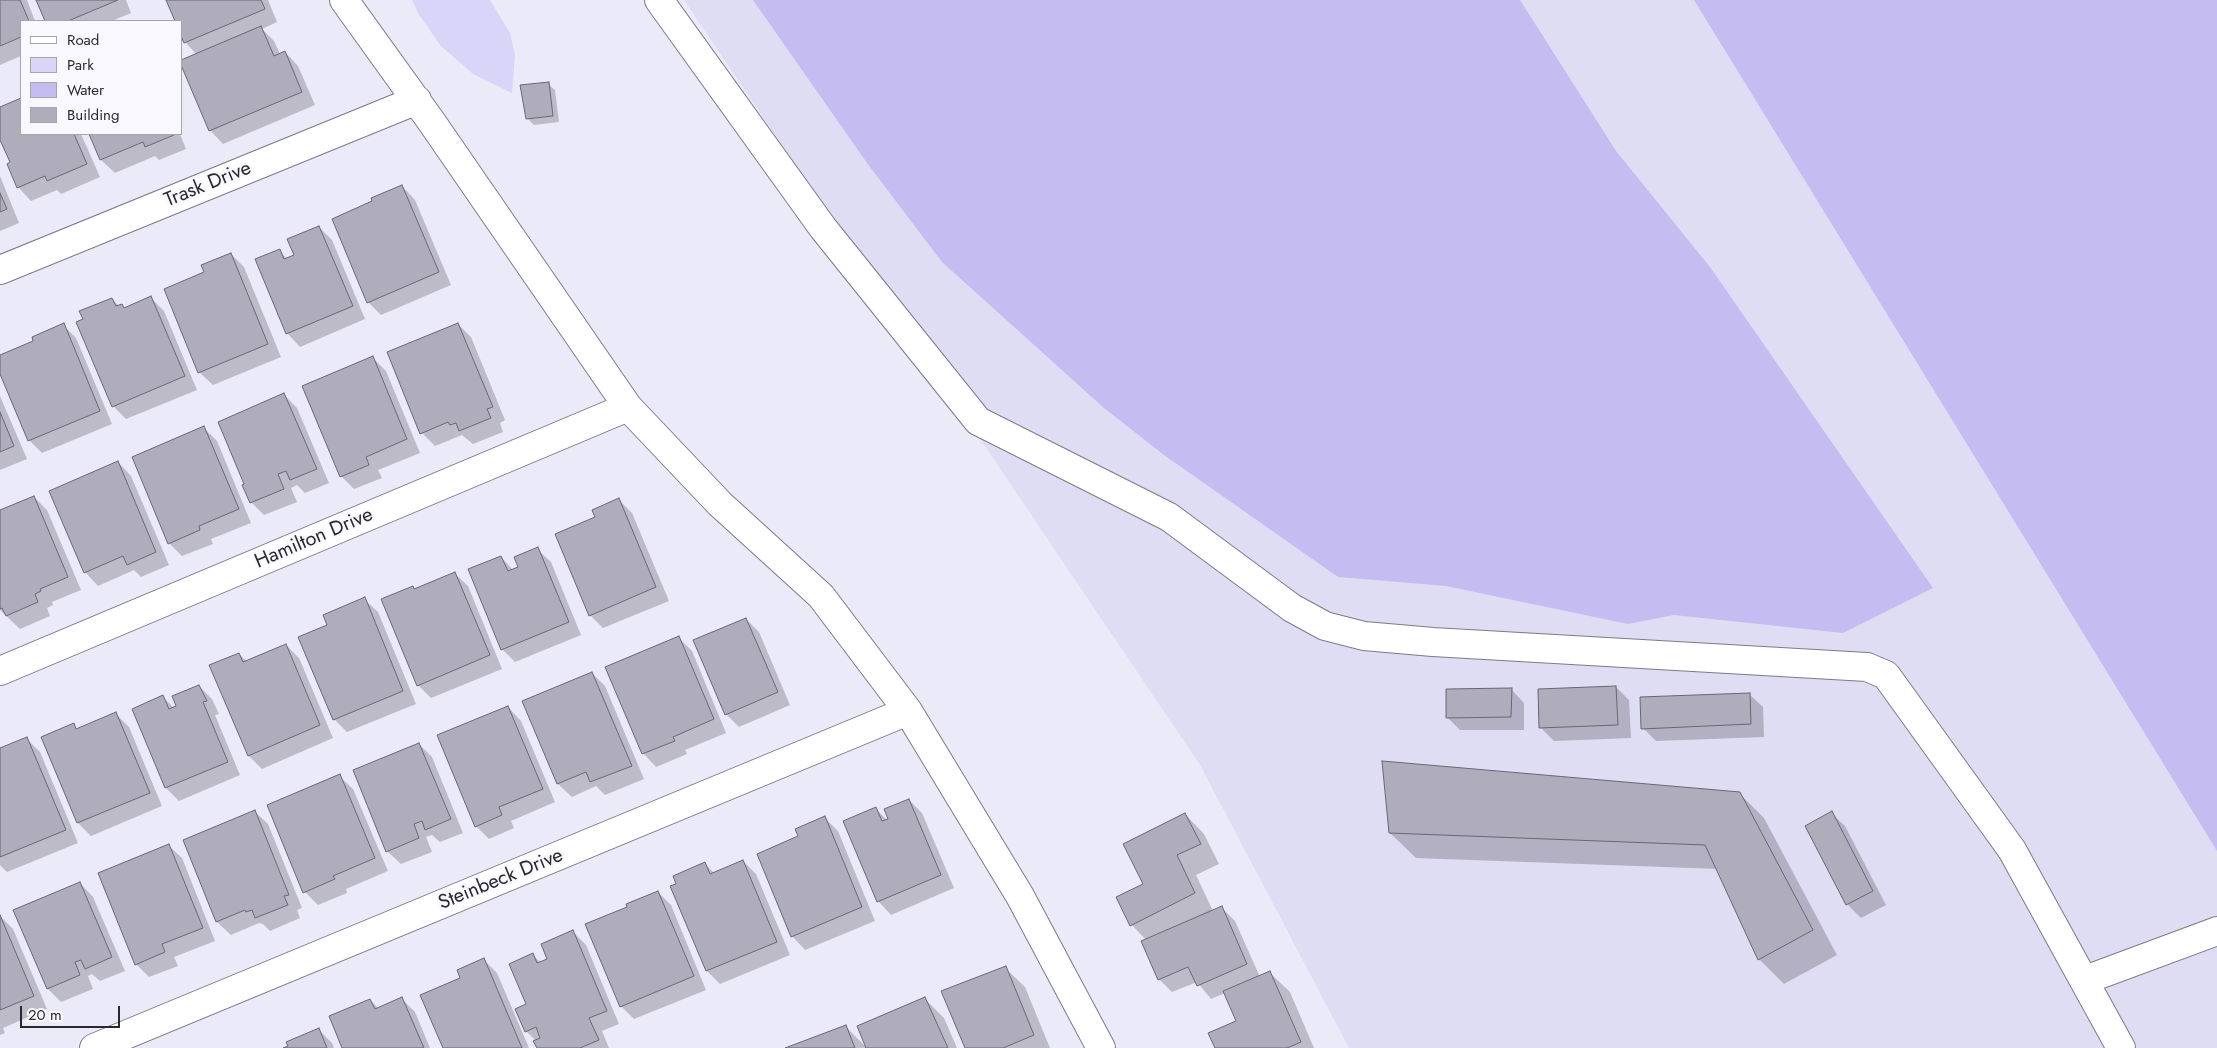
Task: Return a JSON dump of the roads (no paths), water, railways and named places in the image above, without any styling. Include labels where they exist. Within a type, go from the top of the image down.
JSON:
[{"type":"street","points":[[344,0],[417,100],[628,407],[720,504],[821,596],[908,711],[1020,896],[1101,1048]]},
{"type":"street","points":[[659,0],[823,228],[978,421],[1169,517],[1292,608],[1325,626],[1364,636],[1867,667],[1886,675],[2012,850],[2121,1048]]},
{"type":"street","name":"Trask Drive","points":[[0,270],[417,100]]},
{"type":"street","name":"Hamilton Drive","points":[[0,670],[628,407]]},
{"type":"street","name":"Steinbeck Drive","points":[[94,1048],[908,711]]},
{"type":"street","points":[[2085,980],[2217,931]]},
{"type":"water","points":[[753,0],[1520,0],[1616,151],[1710,267],[1933,588],[1843,633],[1674,615],[1628,624],[1446,586],[1338,577],[1164,455],[1104,408],[942,262],[867,163]]},
{"type":"water","points":[[1694,0],[2217,0],[2217,851]]}]
